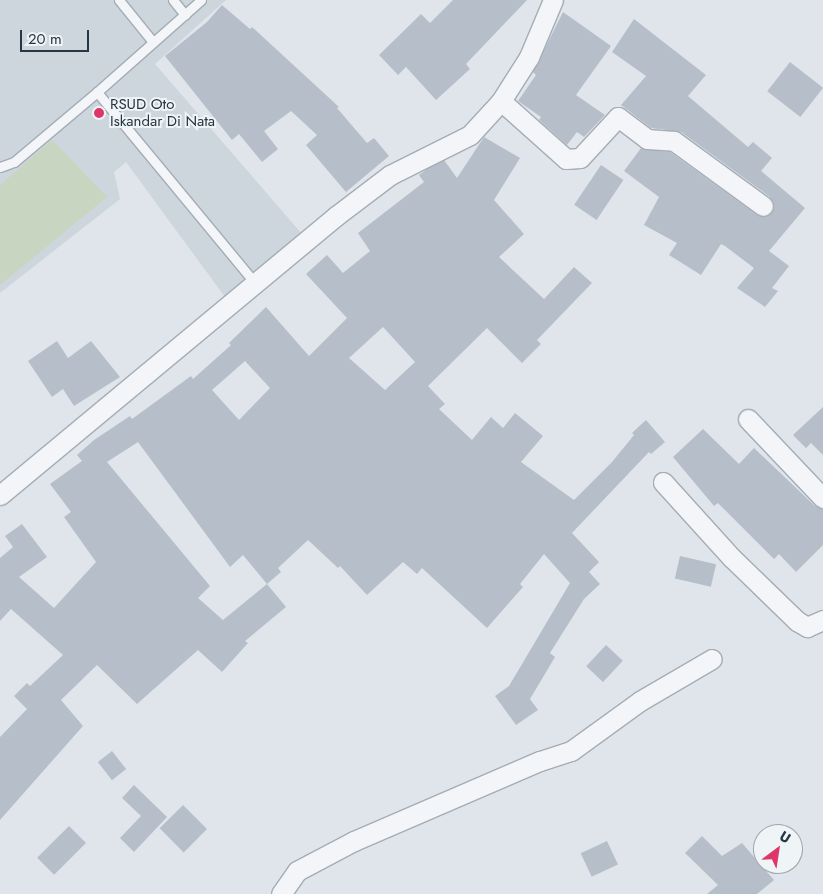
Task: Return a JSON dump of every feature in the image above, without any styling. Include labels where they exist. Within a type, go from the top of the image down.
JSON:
[{"type":"street","points":[[0,495],[255,283],[390,175],[461,142],[501,100],[529,57],[553,0]]},
{"type":"street","points":[[501,100],[566,159],[580,158],[618,117],[647,139],[674,141],[763,206]]},
{"type":"street","points":[[748,419],[823,498]]},
{"type":"street","points":[[663,482],[732,558],[796,621],[807,627],[823,620]]},
{"type":"street","points":[[280,894],[297,871],[354,841],[540,761],[571,752],[640,702],[712,658]]},
{"type":"lane","points":[[119,0],[153,42]]},
{"type":"lane","points":[[173,0],[185,15]]},
{"type":"lane","points":[[0,168],[14,162],[201,0]]},
{"type":"lane","points":[[97,92],[255,283]]},
{"type":"shaded area","name":"RSUD Oto Iskandar Di Nata","points":[[0,0],[226,0],[155,64],[302,234],[225,297],[126,162],[114,172],[120,199],[0,293]]},
{"type":"green space","points":[[52,140],[107,197],[0,285],[0,185]]},
{"type":"building","points":[[453,0],[527,0],[466,64],[470,69],[436,100],[406,67],[398,75],[379,55],[421,14],[430,23]]},
{"type":"building","points":[[222,5],[250,29],[252,27],[339,107],[337,108],[367,143],[374,138],[389,156],[346,192],[306,145],[317,135],[291,111],[264,131],[278,149],[262,162],[239,134],[232,140],[165,56],[207,22]]},
{"type":"building","points":[[563,12],[611,46],[576,95],[605,115],[584,137],[577,132],[567,145],[539,120],[541,117],[518,101],[536,75],[533,72]]},
{"type":"building","points":[[634,19],[706,75],[688,96],[748,147],[753,142],[772,158],[761,171],[805,208],[769,251],[789,266],[772,288],[778,291],[765,307],[737,288],[754,268],[725,246],[721,244],[701,275],[669,255],[677,243],[644,225],[659,197],[624,171],[641,148],[670,152],[757,215],[768,216],[774,207],[770,197],[681,132],[651,128],[621,105],[646,76],[612,52]]},
{"type":"building","points":[[790,62],[823,88],[800,117],[767,91]]},
{"type":"building","points":[[484,137],[520,158],[494,200],[524,234],[499,257],[544,299],[574,267],[592,283],[537,340],[541,344],[522,363],[487,328],[428,386],[445,404],[439,409],[472,440],[491,417],[503,428],[515,413],[543,436],[521,462],[574,500],[612,462],[634,435],[632,433],[646,420],[665,442],[651,454],[649,452],[572,533],[599,562],[589,572],[600,584],[584,599],[550,653],[555,657],[530,699],[538,710],[516,725],[495,696],[509,686],[570,583],[544,554],[520,584],[523,587],[487,628],[422,568],[417,574],[403,562],[367,595],[340,566],[338,568],[308,540],[278,568],[281,572],[267,584],[286,607],[245,641],[248,643],[222,672],[198,650],[137,704],[97,665],[61,700],[83,726],[0,820],[0,737],[27,709],[14,696],[27,683],[30,686],[63,655],[11,609],[0,621],[0,558],[13,547],[5,536],[22,524],[47,557],[19,577],[54,608],[96,562],[64,517],[71,512],[50,484],[82,461],[77,455],[94,440],[130,416],[132,419],[191,376],[193,379],[231,345],[229,343],[266,307],[309,356],[347,318],[306,274],[327,255],[343,273],[370,251],[358,233],[424,182],[419,175],[430,167],[444,160],[457,178]],"holes":[[[383,327],[415,362],[385,390],[349,358]],[[245,361],[270,388],[239,420],[212,390]],[[138,442],[230,567],[243,555],[267,584],[223,620],[198,598],[210,586],[107,462]]]},
{"type":"building","points":[[601,165],[623,180],[597,220],[574,205]]},
{"type":"building","points":[[57,341],[68,358],[91,341],[120,377],[74,406],[63,389],[52,397],[28,361]]},
{"type":"building","points":[[823,407],[823,455],[811,443],[806,448],[793,435]]},
{"type":"building","points":[[703,429],[739,464],[754,448],[815,506],[823,509],[823,545],[796,572],[779,554],[774,559],[718,503],[714,506],[673,457]]},
{"type":"building","points":[[680,556],[716,564],[711,587],[675,578]]},
{"type":"building","points":[[606,645],[623,661],[603,682],[586,666]]},
{"type":"building","points":[[112,751],[126,769],[112,780],[98,762]]},
{"type":"building","points":[[134,785],[167,817],[134,852],[120,838],[141,816],[122,798]]},
{"type":"building","points":[[183,805],[207,829],[184,852],[160,828]]},
{"type":"building","points":[[69,826],[86,843],[54,875],[37,858]]},
{"type":"building","points":[[702,836],[722,856],[742,843],[753,856],[753,874],[769,874],[774,880],[757,894],[707,894],[718,885],[685,853]]},
{"type":"building","points":[[607,841],[618,865],[592,877],[581,853]]},
{"type":"place","name":"RSUD Oto Iskandar Di Nata","points":[[99,113]]}]
